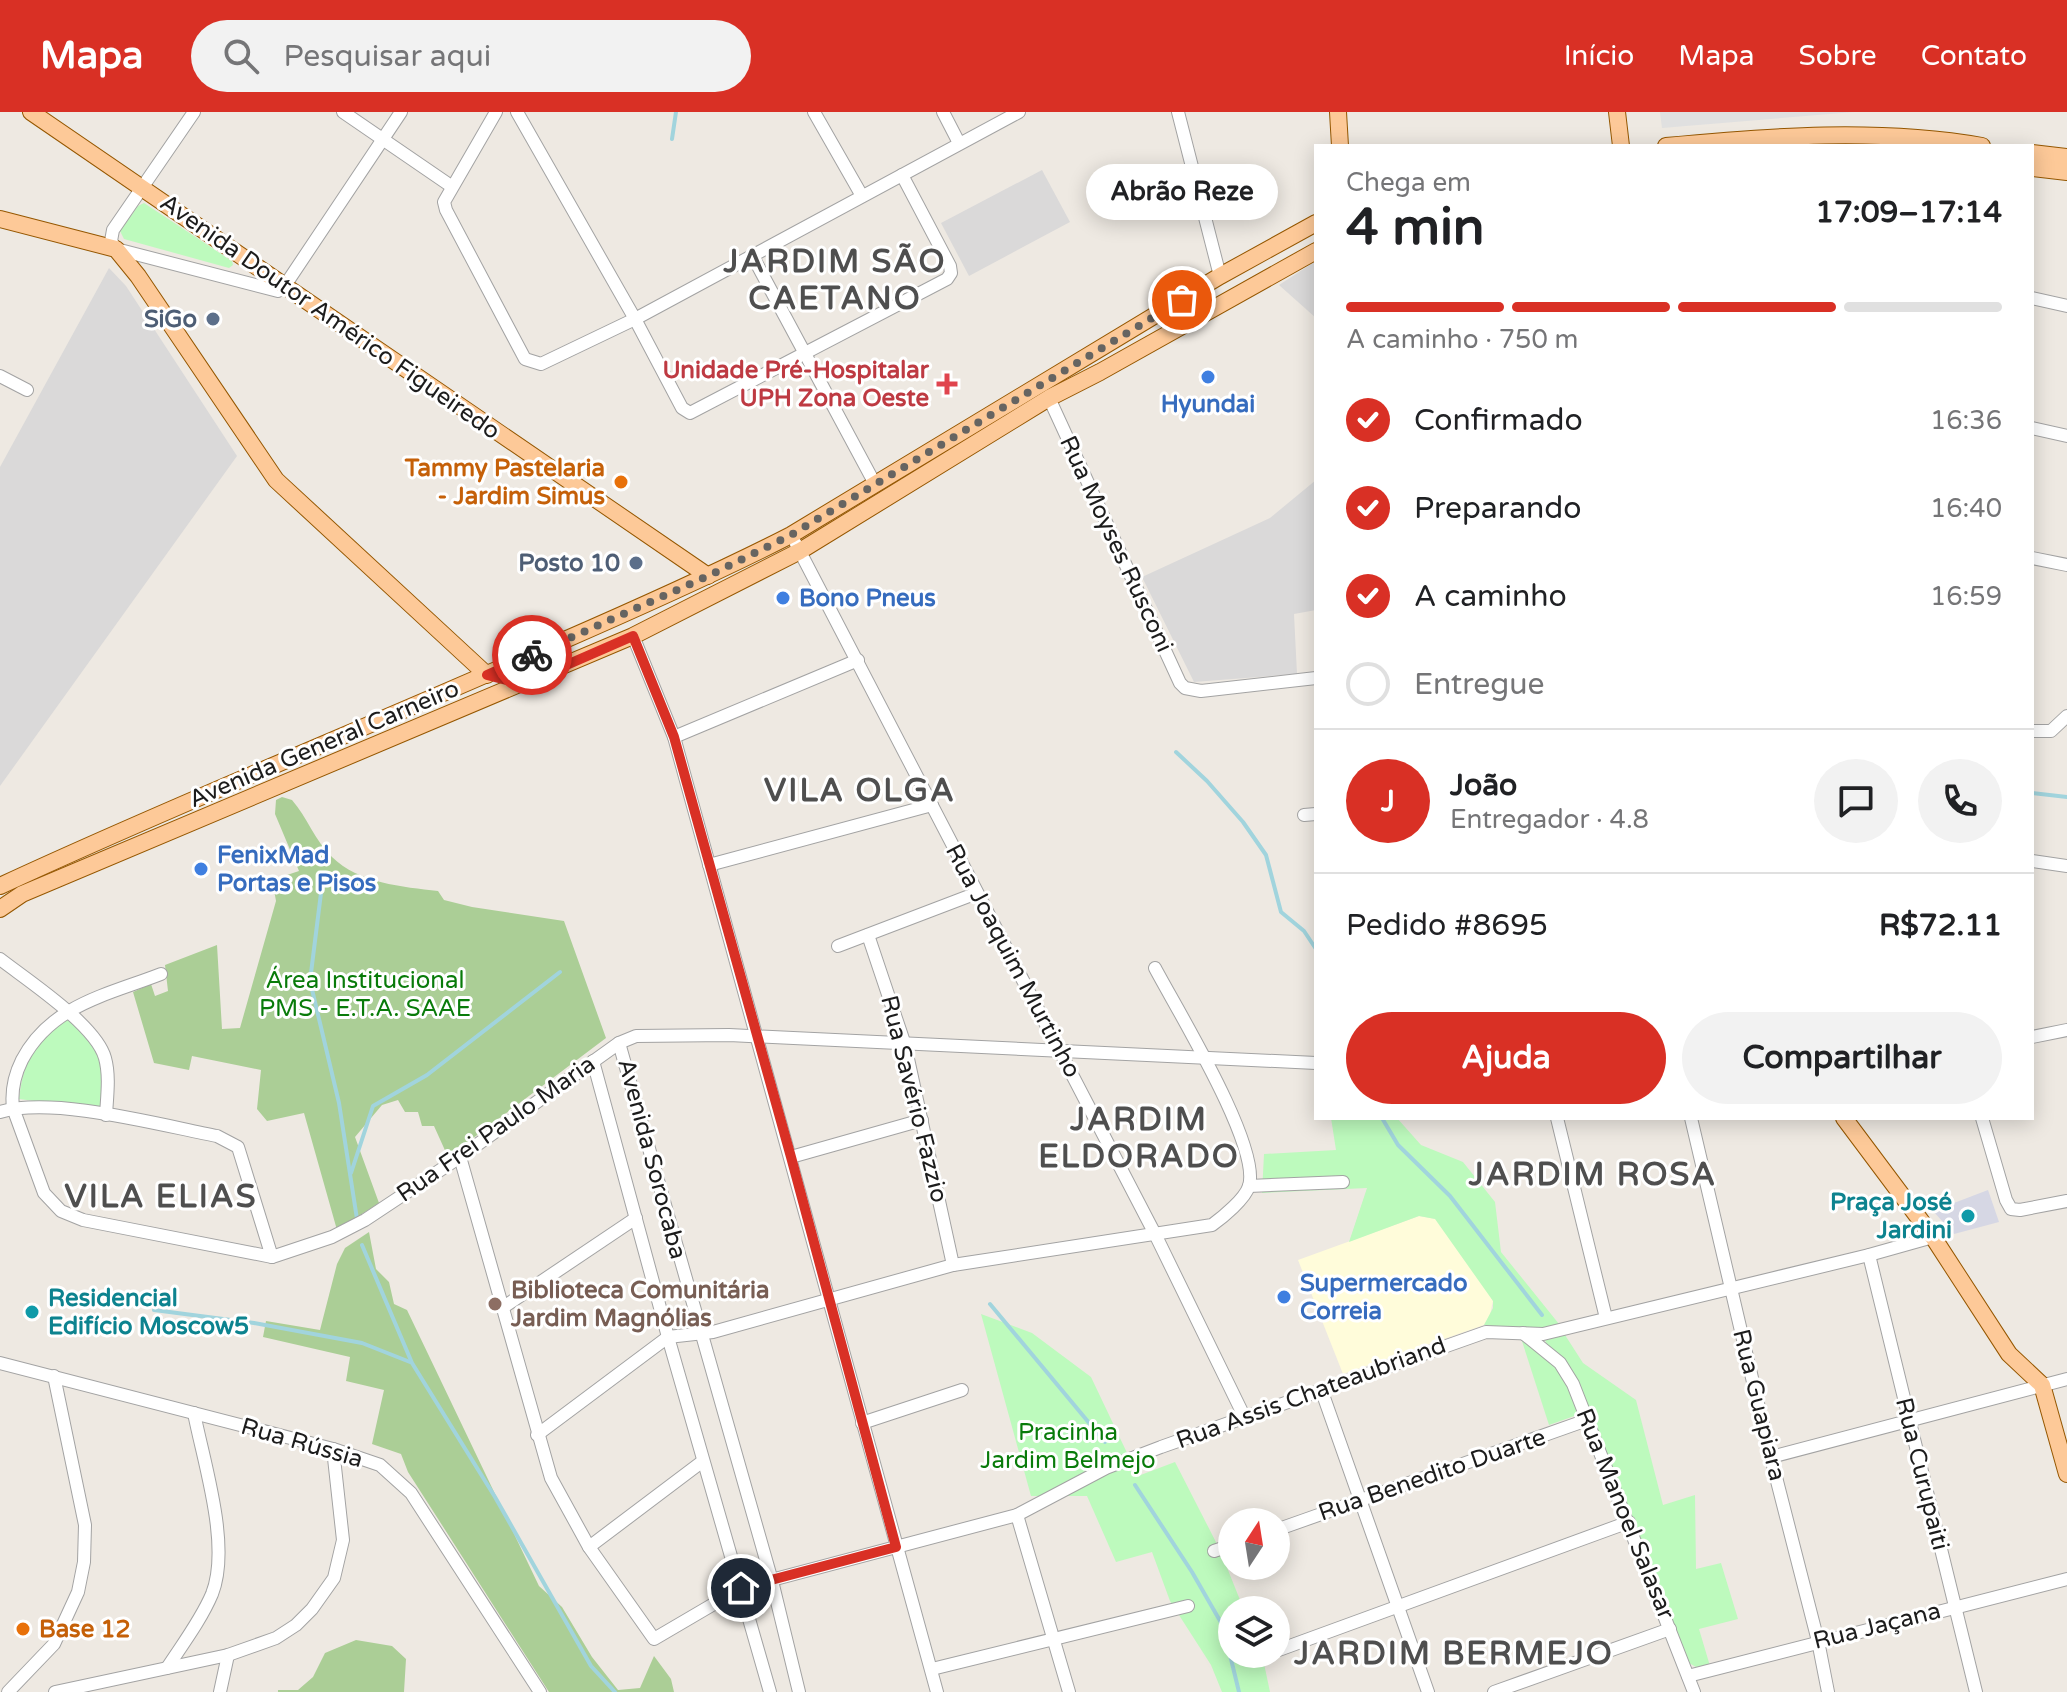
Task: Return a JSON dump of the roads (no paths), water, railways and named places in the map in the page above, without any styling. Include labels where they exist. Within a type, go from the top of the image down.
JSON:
[{"type":"main road","name":"Avenida Doutor Américo Figueiredo","points":[[31,112],[708,576]]},
{"type":"main road","points":[[1338,112],[1340,144]]},
{"type":"main road","points":[[1617,112],[1621,144]]},
{"type":"main road","points":[[1697,144],[1822,136],[1961,144]]},
{"type":"main road","points":[[2034,153],[2067,157]]},
{"type":"main road","points":[[2034,168],[2067,172]]},
{"type":"main road","points":[[0,219],[116,249],[138,276],[276,480],[487,675],[523,684]]},
{"type":"main road","name":"Avenida General Carneiro","points":[[0,886],[120,831],[487,675],[708,576],[791,535],[1220,276],[1314,224]]},
{"type":"main road","name":"Avenida General Carneiro","points":[[0,909],[22,894],[633,636],[800,551],[1049,398],[1314,252]]},
{"type":"main road","points":[[468,683],[472,660]]},
{"type":"main road","points":[[1845,1120],[1933,1237],[2009,1354],[2042,1385],[2067,1474]]},
{"type":"street","points":[[194,112],[113,230],[111,241],[116,249],[275,291],[284,287],[401,112]]},
{"type":"street","points":[[343,112],[451,186]]},
{"type":"street","points":[[496,112],[444,202],[525,359],[541,364],[635,319],[1019,112]]},
{"type":"street","points":[[517,112],[682,408],[690,413],[947,279],[951,273],[950,266],[902,175]]},
{"type":"street","points":[[814,112],[862,196]]},
{"type":"street","points":[[943,112],[959,143]]},
{"type":"street","points":[[1178,112],[1220,276]]},
{"type":"street","points":[[752,255],[875,484]]},
{"type":"street","points":[[2034,298],[2067,306]]},
{"type":"street","points":[[0,376],[27,390]]},
{"type":"street","name":"Rua Moyses Rusconi","points":[[1049,398],[1180,683],[1185,688],[1201,691],[1314,678]]},
{"type":"street","points":[[2034,428],[2067,436]]},
{"type":"street","name":"Rua Joaquim Murtinho","points":[[791,535],[1156,1236],[1244,1416]]},
{"type":"street","points":[[2034,558],[2067,565]]},
{"type":"street","points":[[633,636],[674,737],[937,1692]]},
{"type":"street","points":[[674,737],[858,660]]},
{"type":"street","points":[[2034,731],[2043,732],[2056,727],[2067,716]]},
{"type":"street","points":[[709,865],[932,805]]},
{"type":"street","points":[[2034,861],[2066,868]]},
{"type":"street","points":[[838,946],[977,893]]},
{"type":"street","name":"Rua Savério Fazzio","points":[[868,935],[905,1045],[953,1265]]},
{"type":"street","points":[[0,959],[67,1010],[95,1040],[105,1057],[108,1088],[106,1115]]},
{"type":"street","points":[[537,1435],[668,1337],[701,1334],[953,1265],[1156,1236],[1212,1225],[1229,1213],[1249,1186],[1249,1157],[1204,1058],[1155,968]]},
{"type":"street","points":[[0,1112],[13,1108],[36,1105],[106,1115],[217,1136],[238,1147],[272,1257],[83,1220],[61,1211],[44,1193],[13,1108],[12,1097],[17,1070],[32,1041],[67,1010],[161,974]]},
{"type":"street","points":[[2034,1037],[2067,1030]]},
{"type":"street","name":"Rua Frei Paulo Maria","points":[[272,1257],[350,1229],[365,1220],[460,1157],[619,1043],[636,1036],[757,1036],[1314,1063]]},
{"type":"street","name":"Avenida Sorocaba","points":[[619,1043],[626,1057],[772,1581],[799,1692]]},
{"type":"street","name":"Avenida Sorocaba","points":[[593,1061],[770,1692]]},
{"type":"street","points":[[791,1157],[922,1120]]},
{"type":"street","points":[[1557,1120],[1606,1318]]},
{"type":"street","name":"Rua Guapiara","points":[[1691,1120],[1828,1692]]},
{"type":"street","points":[[1983,1120],[2011,1209],[2067,1201]]},
{"type":"street","points":[[460,1157],[551,1478],[589,1547],[703,1461]]},
{"type":"street","points":[[1249,1186],[1343,1182]]},
{"type":"street","points":[[502,1308],[636,1218]]},
{"type":"street","name":"Rua Assis Chateaubriand","points":[[589,1547],[654,1639],[741,1588],[1017,1515],[1106,1468],[1244,1416],[1486,1332],[1523,1333],[1541,1340],[1606,1318],[1933,1237]]},
{"type":"street","name":"Rua Curupaiti","points":[[1869,1255],[1976,1692]]},
{"type":"street","name":"Rua Manoel Salasar","points":[[1541,1340],[1573,1384],[1694,1692]]},
{"type":"street","name":"Rua Rússia","points":[[0,1363],[333,1449],[380,1465],[411,1493],[540,1692]]},
{"type":"street","points":[[8,1692],[54,1644],[78,1592],[84,1562],[85,1525],[54,1376]]},
{"type":"street","points":[[1771,1457],[2067,1379]]},
{"type":"street","points":[[1321,1389],[1428,1692]]},
{"type":"street","points":[[862,1423],[962,1390]]},
{"type":"street","points":[[167,1668],[212,1595],[220,1566],[218,1534],[194,1413]]},
{"type":"street","name":"Rua Benedito Duarte","points":[[1290,1525],[1587,1420]]},
{"type":"street","points":[[55,1692],[228,1655],[276,1638],[296,1625],[334,1578],[343,1540],[333,1449]]},
{"type":"street","points":[[1017,1515],[1069,1692]]},
{"type":"street","points":[[1290,1646],[1629,1522]]},
{"type":"street","points":[[1214,1551],[1218,1550]]},
{"type":"street","name":"Rua Jaçana","points":[[1688,1676],[2067,1579]]},
{"type":"street","points":[[932,1669],[1188,1606]]},
{"type":"street","points":[[1494,1692],[1670,1629]]},
{"type":"street","points":[[220,1692],[228,1655]]},
{"type":"waterway","points":[[672,139],[676,112]]},
{"type":"waterway","points":[[1176,752],[1243,822],[1266,855],[1281,912],[1304,931],[1314,946]]},
{"type":"waterway","points":[[2034,793],[2067,797]]},
{"type":"waterway","points":[[323,877],[310,981],[339,1103],[357,1219]]},
{"type":"waterway","points":[[351,1173],[373,1106],[427,1075],[560,972]]},
{"type":"waterway","points":[[1383,1120],[1398,1145],[1450,1196],[1542,1315]]},
{"type":"waterway","points":[[362,1245],[412,1363],[495,1497],[591,1666],[615,1692]]},
{"type":"waterway","points":[[990,1304],[1105,1442]]},
{"type":"waterway","points":[[154,1310],[254,1323],[362,1343],[410,1362]]},
{"type":"waterway","points":[[1135,1485],[1223,1626],[1239,1692]]},
{"type":"place","name":"Abrão Reze","points":[[1182,300]]},
{"type":"place","name":"SiGo","points":[[213,319]]},
{"type":"place","name":"Hyundai","points":[[1208,377]]},
{"type":"place","name":"Unidade Pré-Hospitalar UPH Zona Oeste","points":[[947,384]]},
{"type":"place","name":"Tammy Pastelaria - Jardim Simus","points":[[621,482]]},
{"type":"place","name":"Posto 10","points":[[636,563]]},
{"type":"place","name":"Bono Pneus","points":[[783,598]]},
{"type":"place","name":"FenixMad Portas e Pisos","points":[[201,869]]},
{"type":"place","name":"Praça José Jardini","points":[[1968,1216]]},
{"type":"place","name":"Supermercado Correia","points":[[1284,1297]]},
{"type":"place","name":"Biblioteca Comunitária Jardim Magnólias","points":[[495,1304]]},
{"type":"place","name":"Residencial Edifício Moscow5","points":[[32,1312]]},
{"type":"place","name":"Base 12","points":[[23,1629]]},
{"type":"district","name":"JARDIM SÃO CAETANO","points":[[835,280]]},
{"type":"district","name":"VILA OLGA","points":[[860,791]]},
{"type":"district","name":"JARDIM ELDORADO","points":[[1139,1138]]},
{"type":"district","name":"JARDIM ROSA","points":[[1593,1175]]},
{"type":"district","name":"VILA ELIAS","points":[[161,1197]]},
{"type":"district","name":"JARDIM BERMEJO","points":[[1454,1654]]},
{"type":"park label","name":"Área Institucional PMS - E.T.A. SAAE","points":[[365,994]]},
{"type":"park label","name":"Pracinha Jardim Belmejo","points":[[1068,1446]]}]
